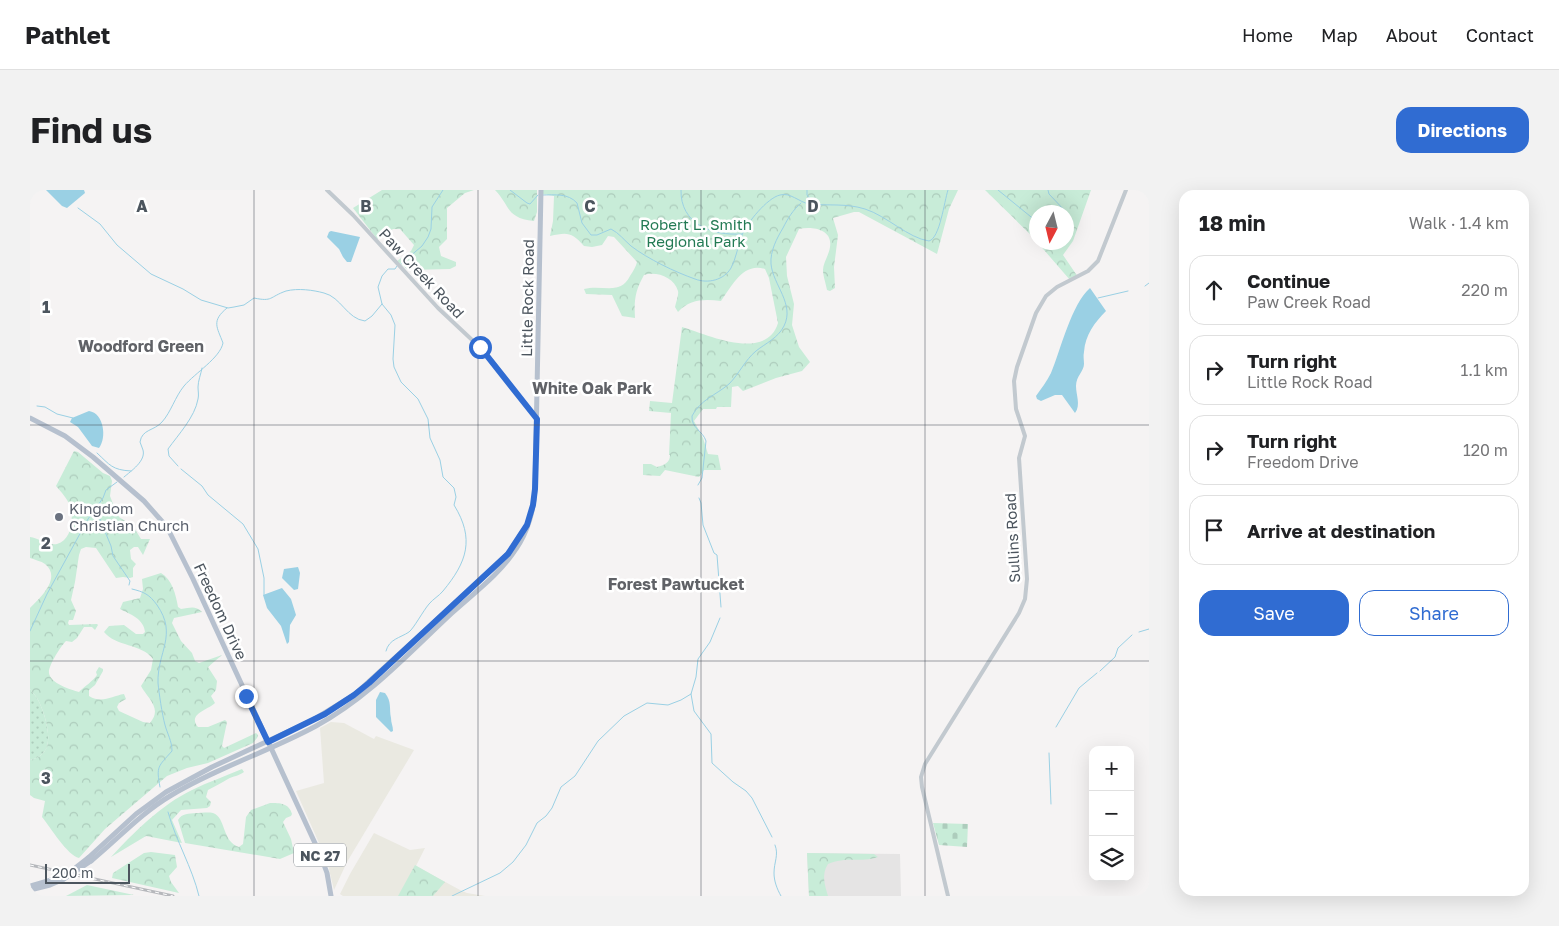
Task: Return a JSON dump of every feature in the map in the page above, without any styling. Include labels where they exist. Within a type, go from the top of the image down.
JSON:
[{"type":"main road","name":"Little Rock Road","points":[[61,878],[90,860],[136,814],[166,792],[212,767],[269,745],[325,714],[369,683],[512,549],[527,525],[535,494],[541,190]]},
{"type":"main road","name":"Freedom Drive","points":[[30,418],[56,431],[81,448],[144,501],[163,521],[179,549],[323,862],[331,896]]},
{"type":"main road","points":[[30,886],[61,878]]},
{"type":"main road","points":[[30,890],[50,885],[61,878]]},
{"type":"street","name":"Paw Creek Road","points":[[327,190],[445,316],[486,353],[537,419]]},
{"type":"street","name":"Sullins Road","points":[[948,896],[924,794],[922,777],[925,764],[1019,613],[1025,599],[1026,569],[1019,458],[1025,436],[1016,409],[1014,381],[1017,367],[1036,313],[1046,296],[1057,287],[1088,271],[1098,260],[1126,190]]},
{"type":"shaded area","points":[[331,722],[344,723],[374,739],[376,736],[414,750],[347,862],[334,890],[327,861],[296,791],[324,783],[320,728]]},
{"type":"shaded area","points":[[374,833],[410,850],[425,848],[416,866],[460,890],[485,896],[343,896],[340,894]]},
{"type":"shaded area","points":[[807,853],[900,854],[901,896],[809,896]]},
{"type":"green space","points":[[382,190],[474,190],[465,193],[447,208],[447,239],[439,247],[441,256],[456,262],[456,266],[450,269],[408,270],[397,261],[411,251],[414,245],[400,229],[393,229],[377,239],[353,208]]},
{"type":"green space","points":[[495,190],[537,190],[537,212],[534,221],[525,220],[510,211]]},
{"type":"green space","name":"Robert L. Smith Regional Park","points":[[543,190],[958,190],[949,209],[937,254],[859,212],[833,218],[838,235],[834,267],[835,288],[830,291],[827,290],[823,275],[830,247],[828,236],[820,230],[810,228],[799,229],[786,257],[787,276],[794,304],[792,325],[799,347],[810,362],[802,371],[776,378],[743,391],[738,386],[732,387],[731,407],[703,409],[694,421],[703,438],[708,454],[718,455],[721,470],[704,470],[699,477],[665,470],[660,476],[643,475],[643,464],[651,464],[657,467],[668,462],[670,458],[671,413],[649,411],[650,401],[672,403],[682,327],[735,343],[749,344],[762,341],[771,335],[778,323],[769,278],[765,269],[750,269],[744,272],[734,282],[721,301],[692,302],[678,312],[675,307],[678,291],[673,282],[664,276],[644,275],[636,296],[635,318],[622,316],[612,295],[586,294],[584,289],[616,288],[621,286],[630,276],[637,262],[614,237],[608,236],[602,245],[592,247],[584,246],[569,234],[550,236],[554,196],[543,194]]},
{"type":"green space","points":[[985,190],[1091,190],[1074,238],[1074,205],[1029,205],[1029,233]]},
{"type":"green space","points":[[1044,250],[1067,250],[1063,255],[1078,277],[1070,280]]},
{"type":"green space","points":[[74,451],[78,452],[103,473],[110,476],[112,481],[110,496],[119,517],[133,526],[141,539],[150,539],[143,555],[138,547],[130,550],[131,559],[136,564],[133,568],[133,577],[130,578],[116,578],[96,548],[86,547],[81,549],[71,600],[76,611],[73,620],[69,620],[68,623],[69,625],[98,625],[95,630],[92,627],[84,627],[72,642],[66,641],[58,651],[49,670],[50,677],[61,686],[79,692],[97,675],[96,672],[99,667],[103,671],[95,685],[89,690],[89,696],[107,699],[124,694],[126,699],[119,703],[117,707],[119,711],[143,722],[150,723],[155,713],[153,703],[141,686],[151,670],[153,659],[142,650],[115,640],[104,632],[109,626],[124,625],[136,634],[143,634],[145,632],[139,620],[120,609],[123,602],[140,598],[143,589],[142,579],[161,573],[171,583],[178,607],[181,609],[195,608],[202,612],[174,618],[172,623],[181,641],[192,653],[195,661],[199,663],[222,655],[208,667],[217,681],[216,690],[211,696],[215,703],[197,716],[195,723],[198,727],[208,727],[225,720],[227,722],[222,746],[224,748],[256,733],[258,735],[253,743],[208,763],[187,768],[167,776],[105,829],[79,858],[65,847],[42,817],[45,801],[30,795],[30,760],[37,758],[47,747],[48,733],[42,710],[37,698],[30,689],[30,608],[48,587],[51,575],[50,569],[45,564],[30,558],[30,537],[47,543],[57,544],[62,542],[69,533],[72,522],[70,506],[56,486]]},
{"type":"green space","points":[[30,689],[37,698],[42,710],[47,725],[48,741],[47,747],[42,754],[30,760]]},
{"type":"green space","points":[[242,769],[244,772],[208,790],[206,797],[211,802],[210,806],[207,808],[181,810],[172,820],[182,843],[146,836],[111,857],[139,829],[170,803],[198,787]]},
{"type":"green space","points":[[270,803],[284,804],[291,810],[291,816],[283,822],[291,839],[294,853],[280,859],[185,843],[178,820],[188,814],[213,813],[220,819],[230,840],[239,847],[243,844],[246,817],[251,810]]},
{"type":"green space","points":[[933,823],[968,824],[967,847],[939,845]]},
{"type":"green space","points":[[144,853],[175,855],[177,867],[169,876],[179,893],[112,878],[113,873]]},
{"type":"green space","points":[[807,853],[874,854],[878,857],[872,859],[841,860],[828,864],[824,876],[828,896],[809,896]]},
{"type":"green space","points":[[415,865],[445,882],[433,896],[398,896]]},
{"type":"green space","points":[[87,885],[134,895],[66,896]]},
{"type":"water","points":[[46,190],[84,190],[85,193],[67,208],[62,206]]},
{"type":"water","points":[[331,231],[360,237],[351,262],[347,262],[339,249],[327,237]]},
{"type":"water","points":[[1090,288],[1106,311],[1094,324],[1086,340],[1084,367],[1076,382],[1078,403],[1075,413],[1062,395],[1055,395],[1041,401],[1036,396],[1051,373],[1077,305]]},
{"type":"water","points":[[89,411],[98,416],[103,427],[103,438],[99,448],[92,446],[78,427],[70,422],[72,418]]},
{"type":"water","points":[[298,567],[300,573],[298,589],[294,590],[282,578],[284,569]]},
{"type":"water","points":[[282,588],[291,599],[296,615],[290,625],[289,642],[287,644],[281,626],[267,608],[263,595]]},
{"type":"water","points":[[380,692],[385,693],[389,702],[393,729],[391,732],[376,717],[376,700]]},
{"type":"waterway","points":[[401,264],[422,246],[428,237],[431,229],[432,207],[443,190]]},
{"type":"waterway","points":[[510,190],[530,204],[538,195]]},
{"type":"waterway","points":[[681,190],[682,202],[686,212],[700,226],[720,233],[742,234]]},
{"type":"waterway","points":[[807,190],[807,195],[813,203]]},
{"type":"waterway","points":[[542,195],[561,195],[577,203],[582,223],[591,235],[597,235],[611,229],[638,251],[670,269],[700,280],[710,281],[720,278],[728,272],[748,224],[769,201],[780,195],[791,196],[809,204],[844,205],[865,209],[913,236],[929,241],[933,238],[939,227],[948,190]]},
{"type":"waterway","points":[[998,190],[1029,215]]},
{"type":"waterway","points":[[1048,190],[1049,194],[1059,205]]},
{"type":"waterway","points":[[698,485],[702,478],[706,441],[693,424],[692,416],[699,406],[729,384],[752,355],[775,337],[784,326],[787,310],[773,272],[771,264],[772,254],[776,240],[793,211],[801,203]]},
{"type":"waterway","points":[[78,208],[100,224],[117,245],[151,274],[201,300],[228,308],[244,305],[254,298],[268,299],[286,291],[310,290],[330,295],[353,316],[365,321],[382,304]]},
{"type":"waterway","points":[[386,651],[392,641],[411,630],[429,604],[451,580],[463,560],[466,540],[461,517],[454,505],[456,497],[454,488],[443,477],[440,460],[430,438],[428,419],[418,399],[401,382],[394,367],[395,325],[391,315],[382,304],[378,287],[382,276],[388,269],[395,269],[397,266]]},
{"type":"waterway","points":[[1145,286],[1149,283]]},
{"type":"waterway","points":[[1098,298],[1128,291]]},
{"type":"waterway","points":[[124,477],[142,458],[143,450],[140,442],[143,435],[162,422],[184,386],[221,349],[223,343],[217,328],[217,321],[227,308]]},
{"type":"waterway","points":[[178,466],[169,456],[168,449],[186,426],[196,406],[202,368]]},
{"type":"waterway","points":[[37,406],[45,407],[57,414],[73,418]]},
{"type":"waterway","points":[[97,453],[115,468],[131,471]]},
{"type":"waterway","points":[[181,469],[202,486],[208,495],[243,524],[258,549],[264,578],[264,595]]},
{"type":"waterway","points":[[30,631],[47,594],[88,519],[103,498],[106,490],[117,482]]},
{"type":"waterway","points":[[699,498],[703,525],[714,553],[717,555],[721,607]]},
{"type":"waterway","points":[[98,506],[99,517],[113,556],[130,581],[129,585]]},
{"type":"waterway","points":[[132,589],[143,592],[151,598],[157,605],[166,625],[165,644],[160,662],[158,683],[163,715],[172,751],[159,767],[160,787]]},
{"type":"waterway","points":[[720,618],[710,642],[698,659],[696,677],[691,694],[694,711],[711,734],[712,763],[752,798],[772,837]]},
{"type":"waterway","points":[[1139,632],[1149,629]]},
{"type":"waterway","points":[[1100,671],[1115,657],[1118,648],[1132,635]]},
{"type":"waterway","points":[[1056,727],[1079,688],[1097,673]]},
{"type":"waterway","points":[[452,896],[500,873],[513,862],[526,845],[537,823],[552,808],[561,787],[575,776],[598,741],[624,716],[647,703],[668,705],[691,694]]},
{"type":"waterway","points":[[1049,753],[1051,804]]},
{"type":"waterway","points":[[168,812],[199,896]]},
{"type":"waterway","points":[[775,845],[774,876],[781,896]]},
{"type":"railway","points":[[30,865],[173,896]]},
{"type":"place","name":"Kingdom Christian Church","points":[[59,517]]},
{"type":"district","name":"Woodford Green","points":[[141,346]]},
{"type":"district","name":"White Oak Park","points":[[592,388]]},
{"type":"district","name":"Forest Pawtucket","points":[[676,584]]},
{"type":"route","points":[[246,696],[268,742],[325,714],[369,683],[498,564],[517,541],[527,525],[534,501],[537,419],[480,347]]}]
